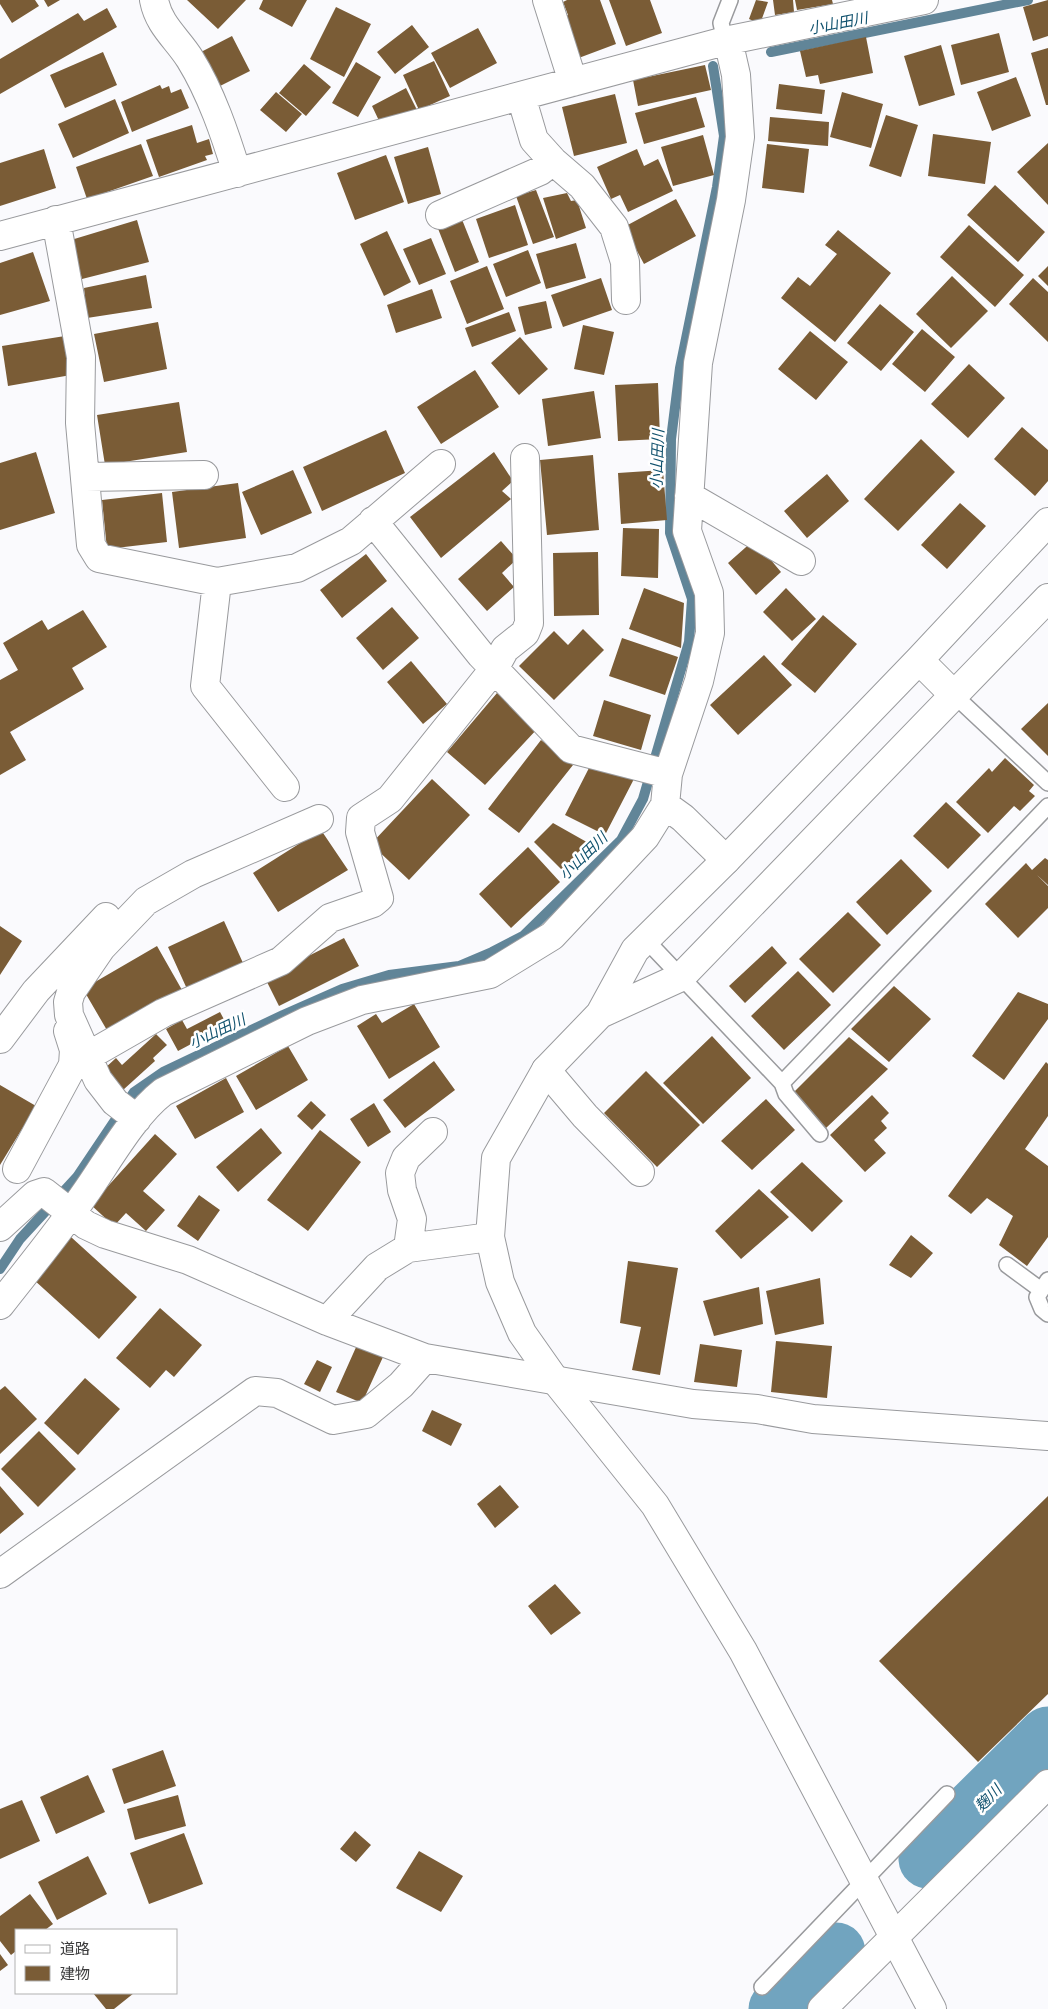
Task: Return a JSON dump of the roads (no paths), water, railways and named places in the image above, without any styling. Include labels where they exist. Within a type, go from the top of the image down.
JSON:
[{"type":"street","points":[[154,0],[165,28],[189,57],[207,91],[236,173]]},
{"type":"street","points":[[547,0],[573,82]]},
{"type":"street","points":[[0,236],[573,82],[731,56],[924,0]]},
{"type":"street","points":[[0,1305],[68,1211],[127,1112],[153,1100],[163,1092],[307,1021],[362,1000],[490,974],[552,936],[645,837],[665,806],[658,771],[699,681],[710,633],[709,593],[687,531],[688,496],[698,363],[731,200],[740,137],[731,56]]},
{"type":"street","points":[[521,96],[534,140],[553,161],[582,186],[614,227],[625,262],[626,300]]},
{"type":"street","points":[[440,215],[540,171],[553,161]]},
{"type":"street","points":[[56,220],[82,357],[80,423],[91,545],[99,558],[217,582],[297,568],[351,541],[441,464]]},
{"type":"street","points":[[88,1056],[163,1013],[281,960],[330,918],[373,903],[379,898],[360,832],[361,818],[390,799],[494,669],[505,649],[525,633],[529,623],[525,458]]},
{"type":"street","points":[[86,477],[204,475]]},
{"type":"street","points":[[688,496],[802,561]]},
{"type":"street","points":[[373,521],[481,655],[571,749],[658,771]]},
{"type":"street","points":[[932,2009],[743,1651],[656,1505],[555,1380],[522,1333],[500,1282],[490,1237],[496,1158],[546,1070],[600,1014],[635,950],[726,860],[919,660],[1048,522]]},
{"type":"street","points":[[217,582],[205,686],[285,787]]},
{"type":"street","points":[[600,1014],[681,977],[1048,598]]},
{"type":"street","points":[[919,660],[954,695]]},
{"type":"street","points":[[665,806],[683,818],[726,860]]},
{"type":"street","points":[[127,1112],[98,1080],[70,1015],[68,1002],[76,985],[101,948],[146,901],[193,874],[319,818]]},
{"type":"street","points":[[0,1039],[36,991],[130,892]]},
{"type":"street","points":[[17,1169],[73,1065],[74,1050],[64,1019],[70,1015]]},
{"type":"street","points":[[546,1070],[585,1116],[640,1172]]},
{"type":"street","points":[[408,1248],[412,1220],[402,1190],[400,1173],[406,1158],[433,1132]]},
{"type":"street","points":[[0,1227],[35,1195],[44,1192],[86,1225],[105,1234],[188,1260],[327,1321],[425,1358],[693,1404],[757,1409],[813,1419],[1048,1436]]},
{"type":"street","points":[[327,1321],[378,1267],[408,1248],[490,1237]]},
{"type":"street","points":[[0,1574],[255,1391],[277,1393],[333,1420],[366,1414],[401,1385],[425,1358]]},
{"type":"street","points":[[822,2009],[1048,1784]]},
{"type":"lane","points":[[730,0],[721,23],[731,56]]},
{"type":"lane","points":[[954,695],[1048,783]]},
{"type":"lane","points":[[782,1083],[1048,806]]},
{"type":"lane","points":[[646,940],[782,1083],[786,1094],[820,1134]]},
{"type":"lane","points":[[1007,1265],[1044,1285],[1037,1297],[1042,1309],[1048,1314]]},
{"type":"lane","points":[[762,1987],[948,1794]]},
{"type":"waterway","name":"小山田川","points":[[771,52],[1028,0]]},
{"type":"waterway","name":"小山田川","points":[[0,1269],[20,1239],[77,1177],[134,1092],[163,1072],[342,989],[389,975],[459,966],[523,936],[621,840],[643,799],[689,642],[692,599],[670,533],[671,439],[680,368],[717,187],[724,136],[713,66]]},
{"type":"waterway","name":"麹川","points":[[928,1859],[955,1828],[1048,1736]]},
{"type":"waterway","name":"麹川","points":[[778,2009],[836,1952]]}]
